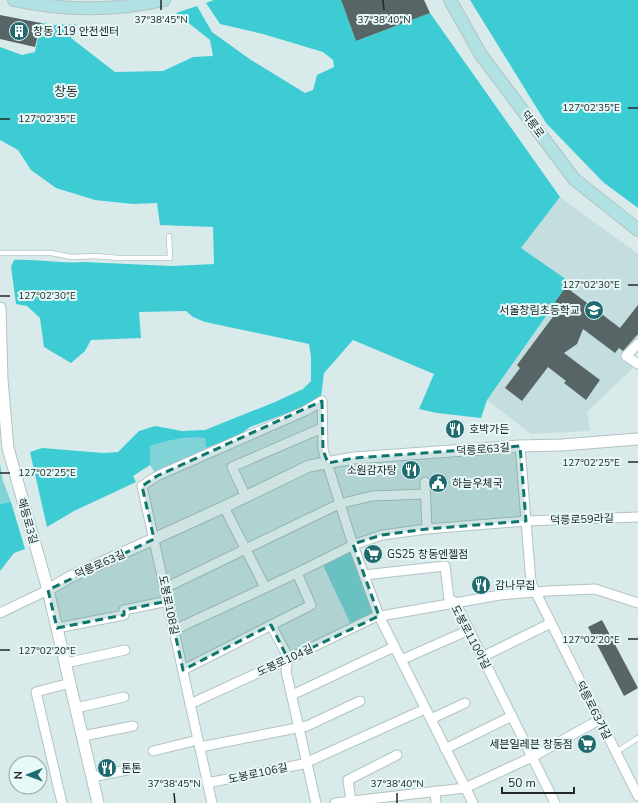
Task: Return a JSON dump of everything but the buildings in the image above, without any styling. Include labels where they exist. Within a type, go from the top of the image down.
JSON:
[{"type":"main road","points":[[14,0],[54,6],[99,8],[121,8],[164,0]]},
{"type":"main road","name":"덕릉로","points":[[450,0],[481,55],[574,179],[638,230]]},
{"type":"street","name":"해등로3길","points":[[0,308],[3,429],[48,590],[98,803]]},
{"type":"street","points":[[638,344],[626,356],[638,364]]},
{"type":"street","points":[[154,539],[142,486],[157,476],[305,411],[322,400],[323,450],[339,504],[379,616],[473,803]]},
{"type":"street","points":[[246,496],[232,467],[322,428]]},
{"type":"street","name":"덕릉로63길","points":[[48,590],[70,577],[224,507],[309,466],[354,458],[638,439]]},
{"type":"street","name":"덕릉로63가길","points":[[520,446],[531,583],[638,796]]},
{"type":"street","points":[[425,482],[426,529]]},
{"type":"street","points":[[165,588],[339,504],[372,496],[425,494]]},
{"type":"street","points":[[224,507],[265,587]]},
{"type":"street","name":"덕릉로59라길","points":[[526,521],[638,518]]},
{"type":"street","points":[[174,630],[297,573],[353,545],[382,535],[426,529],[526,521]]},
{"type":"street","name":"도봉로108길","points":[[154,539],[212,803]]},
{"type":"street","name":"도봉로110아길","points":[[364,575],[445,566],[449,599],[455,602],[555,803]]},
{"type":"street","points":[[183,670],[311,605],[297,573]]},
{"type":"street","name":"도봉로104길","points":[[190,704],[288,660],[379,616],[500,595],[595,589],[638,603]]},
{"type":"street","points":[[0,613],[48,590]]},
{"type":"street","points":[[57,628],[124,615],[124,610],[168,601]]},
{"type":"street","points":[[482,657],[551,623]]},
{"type":"street","points":[[272,625],[288,660],[286,671],[316,803]]},
{"type":"street","points":[[401,660],[468,630]]},
{"type":"street","points":[[292,695],[394,647]]},
{"type":"street","points":[[66,663],[125,650]]},
{"type":"street","points":[[62,803],[36,692],[70,683]]},
{"type":"street","points":[[76,708],[124,697]]},
{"type":"street","points":[[152,751],[299,728],[307,726],[360,701]]},
{"type":"street","points":[[431,720],[465,702]]},
{"type":"street","points":[[307,762],[425,709]]},
{"type":"street","points":[[445,749],[512,716]]},
{"type":"street","points":[[335,803],[465,788],[532,757],[599,720]]},
{"type":"street","points":[[83,736],[133,726]]},
{"type":"street","points":[[351,801],[348,780],[397,755]]},
{"type":"street","name":"도봉로106길","points":[[207,783],[307,762]]},
{"type":"street","points":[[92,777],[137,768]]},
{"type":"street","points":[[435,791],[436,803]]},
{"type":"lane","points":[[0,253],[51,253],[72,257],[95,256],[151,259],[170,258],[169,236]]},
{"type":"lane","points":[[616,752],[638,738]]},
{"type":"highlighted area","points":[[322,401],[323,450],[328,463],[354,458],[520,446],[526,521],[427,529],[382,535],[353,544],[379,616],[288,659],[271,625],[183,670],[168,601],[124,610],[124,615],[57,628],[48,590],[154,539],[142,486],[157,476]]},
{"type":"shaded area","points":[[214,0],[341,0],[356,41],[430,13],[560,197],[521,248],[570,282],[487,400],[481,418],[437,413],[419,409],[434,374],[353,340],[324,373],[321,397],[304,407],[250,427],[238,436],[206,448],[205,438],[177,439],[150,446],[150,465],[133,476],[136,482],[74,511],[47,527],[30,452],[42,448],[103,453],[118,452],[139,431],[155,426],[182,431],[205,430],[275,402],[303,389],[311,381],[311,357],[309,344],[205,322],[193,317],[186,311],[139,312],[141,338],[91,340],[85,351],[71,363],[44,347],[40,318],[27,306],[16,304],[11,267],[14,260],[171,266],[214,264],[213,227],[160,225],[157,203],[133,204],[95,200],[56,188],[31,170],[18,150],[0,140],[0,47],[22,55],[35,52],[41,23],[55,25],[76,24],[71,38],[115,72],[163,71],[193,57],[213,56],[210,40],[176,13],[197,6],[212,32],[251,60],[305,93],[313,90],[317,75],[334,67],[333,60],[323,52],[263,34],[220,24],[206,3]]},
{"type":"shaded area","points":[[470,0],[638,0],[638,208],[603,182],[546,123]]},
{"type":"shaded area","name":"서울창림초등학교","points":[[560,197],[638,254],[638,338],[621,357],[633,368],[587,412],[590,431],[531,434],[487,400],[570,282],[521,248]]},
{"type":"shaded area","points":[[205,438],[207,453],[157,476],[150,465],[150,446],[168,439]]},
{"type":"shaded area","points":[[0,463],[3,481],[11,502],[0,504]]},
{"type":"shaded area","points":[[11,502],[25,549],[14,553],[0,571],[0,504]]},
{"type":"shaded area","points":[[349,550],[374,613],[351,625],[322,563]]},
{"type":"place","name":"창동 119 안전센터","points":[[19,31]]},
{"type":"place","name":"서울창림초등학교","points":[[594,310]]},
{"type":"place","name":"호박가든","points":[[455,429]]},
{"type":"place","name":"소원감자탕","points":[[411,470]]},
{"type":"place","name":"하늘우체국","points":[[438,483]]},
{"type":"place","name":"GS25 창동엔젤점","points":[[373,554]]},
{"type":"place","name":"감나무집","points":[[481,585]]},
{"type":"place","name":"세븐일레븐 창동점","points":[[587,744]]},
{"type":"place","name":"톤톤","points":[[107,768]]},
{"type":"district","name":"창동","points":[[66,91]]}]
